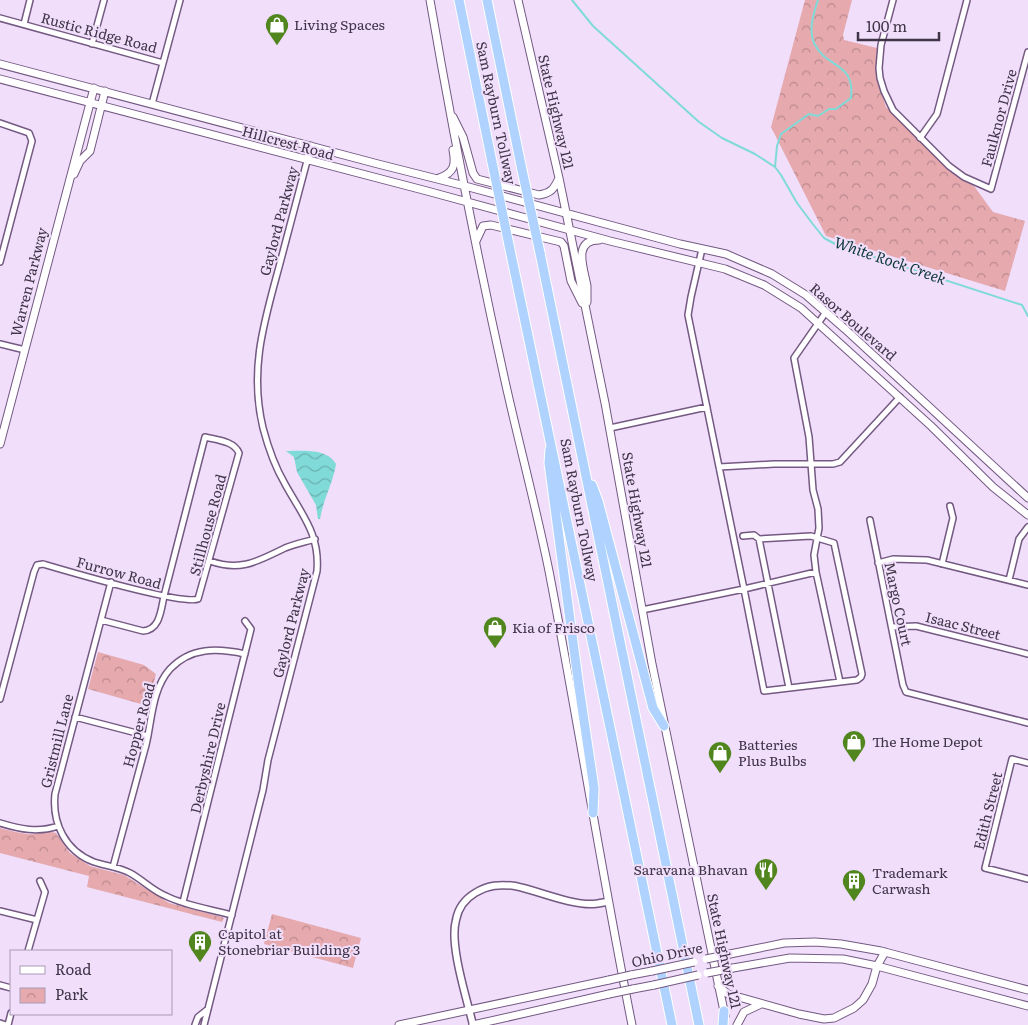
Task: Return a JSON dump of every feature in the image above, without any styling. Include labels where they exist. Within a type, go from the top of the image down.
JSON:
[{"type":"highway","name":"Sam Rayburn Tollway","points":[[459,0],[551,441],[573,556],[672,1025]]},
{"type":"highway","name":"Sam Rayburn Tollway","points":[[488,0],[699,1025]]},
{"type":"highway","points":[[551,441],[548,463],[594,788],[592,813]]},
{"type":"highway","points":[[582,457],[598,501],[653,708],[664,726]]},
{"type":"highway","points":[[723,1025],[724,1011]]},
{"type":"main road","points":[[430,0],[449,108],[505,382],[548,568],[632,1025]]},
{"type":"main road","name":"State Highway 121","points":[[518,0],[559,178],[587,315],[610,428],[664,726],[727,1025]]},
{"type":"main road","name":"Hillcrest Road","points":[[0,64],[566,214]]},
{"type":"main road","name":"Hillcrest Road","points":[[0,79],[569,230]]},
{"type":"main road","name":"Warren Parkway","points":[[0,444],[94,88]]},
{"type":"main road","name":"Warren Parkway","points":[[68,185],[80,161],[90,151],[105,92]]},
{"type":"main road","points":[[449,108],[463,137],[470,165],[477,178],[539,195],[547,194],[554,189],[559,178]]},
{"type":"main road","points":[[438,179],[452,171],[455,159],[450,131],[449,108]]},
{"type":"main road","points":[[307,161],[311,146]]},
{"type":"main road","name":"Rasor Boulevard","points":[[566,214],[726,254],[772,274],[806,295],[826,312],[1028,498]]},
{"type":"main road","points":[[476,242],[483,226],[491,225],[561,242],[564,246],[571,281],[587,315]]},
{"type":"main road","name":"Rasor Boulevard","points":[[569,230],[725,270],[764,285],[802,308],[900,397],[993,487],[1028,515]]},
{"type":"main road","points":[[587,315],[587,289],[581,258],[582,252],[584,247],[592,240],[608,241]]},
{"type":"main road","name":"Ohio Drive","points":[[399,1025],[773,944],[803,942],[836,943],[881,951],[1028,990]]},
{"type":"main road","points":[[718,986],[728,994],[813,1018],[834,1018],[854,1008],[863,1000],[872,984],[881,951]]},
{"type":"main road","name":"Ohio Drive","points":[[473,1025],[769,960],[804,957],[834,958],[877,966],[1028,1006]]},
{"type":"main road","points":[[737,1025],[744,1012],[761,1003]]},
{"type":"street","points":[[24,24],[30,0]]},
{"type":"street","points":[[92,44],[104,0]]},
{"type":"street","points":[[152,104],[180,0]]},
{"type":"street","points":[[893,0],[881,45],[880,78],[893,110],[920,138],[937,114],[967,0]]},
{"type":"street","name":"Rustic Ridge Road","points":[[0,18],[163,63]]},
{"type":"street","name":"Faulknor Drive","points":[[920,138],[949,166],[964,177],[991,189],[1028,52]]},
{"type":"street","points":[[0,123],[29,133],[32,141],[0,262]]},
{"type":"street","name":"Gaylord Parkway","points":[[204,1025],[268,760],[315,583],[318,560],[315,539],[307,519],[282,479],[272,455],[261,417],[257,384],[258,351],[264,322],[307,161]]},
{"type":"street","points":[[702,249],[688,315],[764,691],[861,678],[862,674],[834,543],[811,536],[759,539]]},
{"type":"street","points":[[826,312],[794,358],[809,436],[813,490],[818,510],[819,528],[814,555],[816,572],[840,682]]},
{"type":"street","points":[[0,344],[25,350]]},
{"type":"street","points":[[719,467],[832,464],[840,462],[900,397]]},
{"type":"street","points":[[610,428],[707,407]]},
{"type":"street","name":"Stillhouse Road","points":[[164,596],[206,438],[232,444],[239,453],[200,597],[196,600]]},
{"type":"street","points":[[942,564],[953,518],[950,506]]},
{"type":"street","name":"Margo Court","points":[[870,520],[906,692],[1028,723]]},
{"type":"street","points":[[1009,580],[1019,539],[1028,527]]},
{"type":"street","points":[[743,536],[754,535],[759,539],[789,688]]},
{"type":"street","points":[[210,561],[228,565],[248,564],[315,539]]},
{"type":"street","points":[[878,563],[894,559],[916,559],[1028,585]]},
{"type":"street","name":"Furrow Road","points":[[0,699],[37,565],[43,564],[164,596],[189,601],[196,600]]},
{"type":"street","points":[[642,610],[816,572]]},
{"type":"street","name":"Gristmill Lane","points":[[110,582],[55,794],[54,809],[58,826],[67,842],[78,853],[90,860],[130,873],[165,896],[232,915]]},
{"type":"street","points":[[101,620],[149,630],[157,624],[164,596]]},
{"type":"street","name":"Derbyshire Drive","points":[[183,902],[251,629],[246,621]]},
{"type":"street","name":"Isaac Street","points":[[892,627],[916,626],[1028,654]]},
{"type":"street","name":"Hopper Road","points":[[113,867],[148,736],[158,688],[166,673],[176,663],[193,654],[208,650],[222,650],[245,654]]},
{"type":"street","points":[[75,717],[148,736]]},
{"type":"street","name":"Edith Street","points":[[1028,763],[1012,759],[985,868],[1028,879]]},
{"type":"street","points":[[0,823],[31,830],[58,826]]},
{"type":"street","points":[[28,950],[45,892],[40,881]]},
{"type":"street","points":[[473,1025],[454,936],[455,921],[462,906],[471,895],[484,888],[501,885],[516,886],[580,903],[608,902]]},
{"type":"street","points":[[0,911],[37,920]]},
{"type":"street","name":"Gaylord Parkway","points":[[195,1025],[198,1017],[208,1010]]},
{"type":"street","points":[[0,1023],[7,1025]]},
{"type":"green space","points":[[805,0],[852,0],[843,35],[844,40],[877,48],[876,77],[886,107],[953,173],[974,186],[993,212],[1025,221],[1005,291],[826,236],[771,127]]},
{"type":"green space","points":[[98,652],[144,665],[156,674],[148,706],[88,689]]},
{"type":"green space","points":[[0,828],[28,834],[56,833],[70,853],[90,866],[124,875],[169,903],[224,918],[222,922],[87,887],[89,876],[0,853]]},
{"type":"green space","points":[[272,914],[361,938],[353,968],[264,944]]},
{"type":"water","points":[[286,451],[314,451],[327,455],[336,464],[320,519],[318,519],[316,505],[297,472],[294,457]]},
{"type":"waterway","name":"White Rock Creek","points":[[572,0],[593,26],[699,122],[722,138],[755,154],[775,167],[797,203],[824,238],[837,245],[1022,305],[1028,316]]},
{"type":"waterway","points":[[775,167],[777,146],[781,134],[809,114],[818,116],[829,109],[836,109],[851,98],[849,77],[819,51],[812,38],[812,21],[818,0]]},
{"type":"place","name":"Living Spaces","points":[[277,46]]},
{"type":"place","name":"Kia of Frisco","points":[[495,649]]},
{"type":"place","name":"The Home Depot","points":[[854,763]]},
{"type":"place","name":"Batteries Plus Bulbs","points":[[720,774]]},
{"type":"place","name":"Saravana Bhavan","points":[[766,891]]},
{"type":"place","name":"Trademark Carwash","points":[[854,902]]},
{"type":"place","name":"Capitol at Stonebriar Building 3","points":[[200,963]]}]
